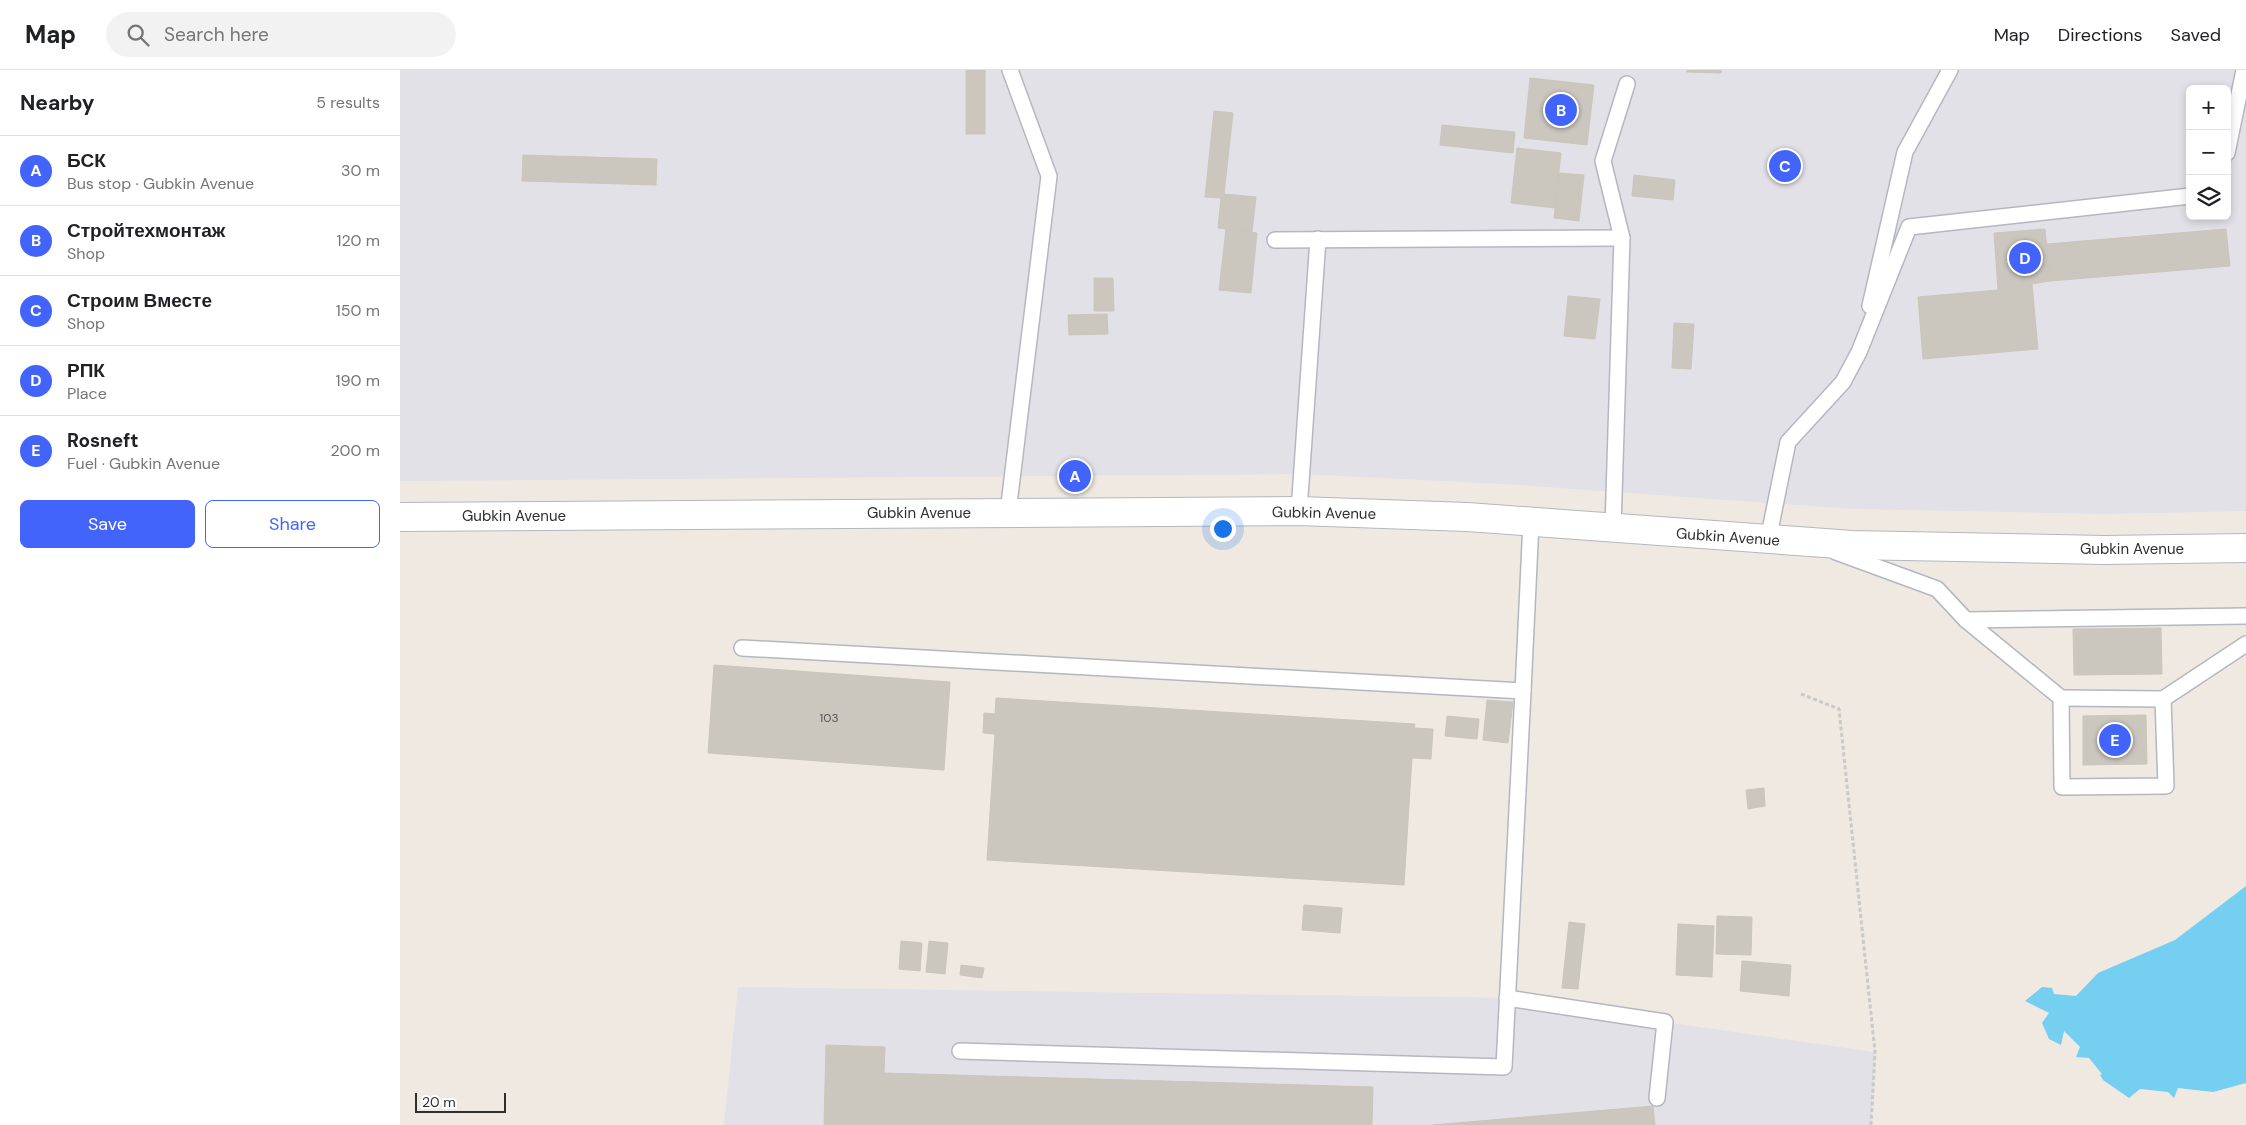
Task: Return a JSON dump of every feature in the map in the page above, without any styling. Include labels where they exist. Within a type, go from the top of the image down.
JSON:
[{"type":"street","name":"Gubkin Avenue","points":[[400,517],[1299,511],[1531,522],[1812,542],[2104,550],[2246,548]]},
{"type":"lane","points":[[1008,512],[1049,176],[1010,70]]},
{"type":"lane","points":[[1859,352],[1905,152],[1950,70]]},
{"type":"lane","points":[[2231,133],[2244,70]]},
{"type":"lane","points":[[1613,528],[1622,238],[1603,160],[1627,84]]},
{"type":"lane","points":[[1768,540],[1788,442],[1843,382],[1859,352],[1909,227],[2186,196]]},
{"type":"lane","points":[[1275,240],[1622,238]]},
{"type":"lane","points":[[1299,511],[1318,239]]},
{"type":"lane","points":[[960,1051],[1504,1068],[1531,522]]},
{"type":"lane","points":[[1812,542],[1937,589],[1966,620],[2061,698],[2163,699],[2246,644]]},
{"type":"lane","points":[[1966,620],[2246,616]]},
{"type":"lane","points":[[742,648],[1523,691]]},
{"type":"lane","points":[[2061,698],[2062,787],[2166,786],[2163,699]]},
{"type":"lane","points":[[1508,998],[1665,1022],[1657,1098]]},
{"type":"path","points":[[1800,694],[1838,709],[1875,1052],[1871,1125]]},
{"type":"shaded area","points":[[400,70],[2246,70],[2246,511],[2104,514],[1854,509],[1504,484],[1300,474],[400,481]]},
{"type":"shaded area","points":[[738,987],[1507,998],[1875,1052],[1871,1125],[724,1125]]},
{"type":"water","points":[[2246,886],[2246,1083],[2213,1092],[2178,1088],[2174,1098],[2168,1092],[2140,1089],[2129,1098],[2103,1080],[2100,1075],[2102,1074],[2089,1058],[2076,1057],[2080,1047],[2064,1031],[2061,1045],[2049,1039],[2042,1023],[2049,1013],[2025,1001],[2042,987],[2052,988],[2054,994],[2076,996],[2098,973],[2175,940]]},
{"type":"building","points":[[966,70],[985,70],[985,134],[966,134]]},
{"type":"building","points":[[1687,70],[1721,70],[1721,73],[1687,72]]},
{"type":"building","points":[[1530,78],[1594,85],[1587,145],[1524,138]]},
{"type":"building","points":[[1214,111],[1233,113],[1224,194],[1256,197],[1252,232],[1218,228],[1221,198],[1205,197]]},
{"type":"building","points":[[1442,125],[1515,132],[1513,153],[1440,145]]},
{"type":"building","points":[[1517,148],[1561,153],[1555,208],[1511,203]]},
{"type":"building","points":[[523,155],[657,159],[656,185],[522,181]]},
{"type":"building","points":[[1559,173],[1584,175],[1579,221],[1554,218]]},
{"type":"building","points":[[1634,175],[1675,180],[1673,200],[1632,196]]},
{"type":"building","points":[[1226,229],[1257,233],[1251,293],[1219,290]]},
{"type":"building","points":[[2045,229],[2050,281],[2032,284],[2038,349],[1923,359],[1918,297],[1998,290],[1994,233]]},
{"type":"building","points":[[2226,229],[2230,266],[2050,281],[2047,244]]},
{"type":"building","points":[[1094,278],[1113,278],[1114,311],[1094,311]]},
{"type":"building","points":[[1568,296],[1600,299],[1595,339],[1564,336]]},
{"type":"building","points":[[1107,314],[1108,334],[1069,335],[1068,315]]},
{"type":"building","points":[[1674,323],[1694,324],[1691,369],[1672,368]]},
{"type":"building","points":[[2161,628],[2162,674],[2074,675],[2073,629]]},
{"type":"building","points":[[714,665],[950,682],[944,770],[708,753]]},
{"type":"building","points":[[996,698],[1415,724],[1414,728],[1433,729],[1431,759],[1412,758],[1404,885],[987,860],[995,734],[983,733],[984,713],[995,714]]},
{"type":"building","points":[[1487,700],[1513,702],[1508,743],[1483,740]]},
{"type":"building","points":[[2146,715],[2147,764],[2083,765],[2083,716]]},
{"type":"building","points":[[1447,716],[1479,719],[1477,739],[1445,736]]},
{"type":"building","points":[[1764,788],[1765,806],[1748,809],[1746,790]]},
{"type":"building","points":[[1304,905],[1342,908],[1340,933],[1302,930]]},
{"type":"building","points":[[1717,916],[1752,917],[1751,955],[1716,954]]},
{"type":"building","points":[[1569,922],[1585,924],[1578,989],[1562,988]]},
{"type":"building","points":[[1678,924],[1714,926],[1712,977],[1676,975]]},
{"type":"building","points":[[901,941],[922,943],[920,971],[899,969]]},
{"type":"building","points":[[929,941],[948,943],[945,974],[926,972]]},
{"type":"building","points":[[1742,961],[1791,965],[1789,996],[1740,991]]},
{"type":"building","points":[[961,965],[984,968],[982,978],[960,975]]},
{"type":"building","points":[[826,1045],[885,1047],[884,1073],[1373,1087],[1372,1125],[824,1125]]},
{"type":"building","points":[[1653,1106],[1655,1125],[1433,1125]]},
{"type":"place","name":"Стройтехмонтаж","points":[[1561,110]]},
{"type":"place","name":"Строим Вместе","points":[[1785,166]]},
{"type":"place","name":"РПК","points":[[2025,258]]},
{"type":"place","name":"БСК","points":[[1075,476]]},
{"type":"place","name":"Rosneft","points":[[2115,740]]}]
